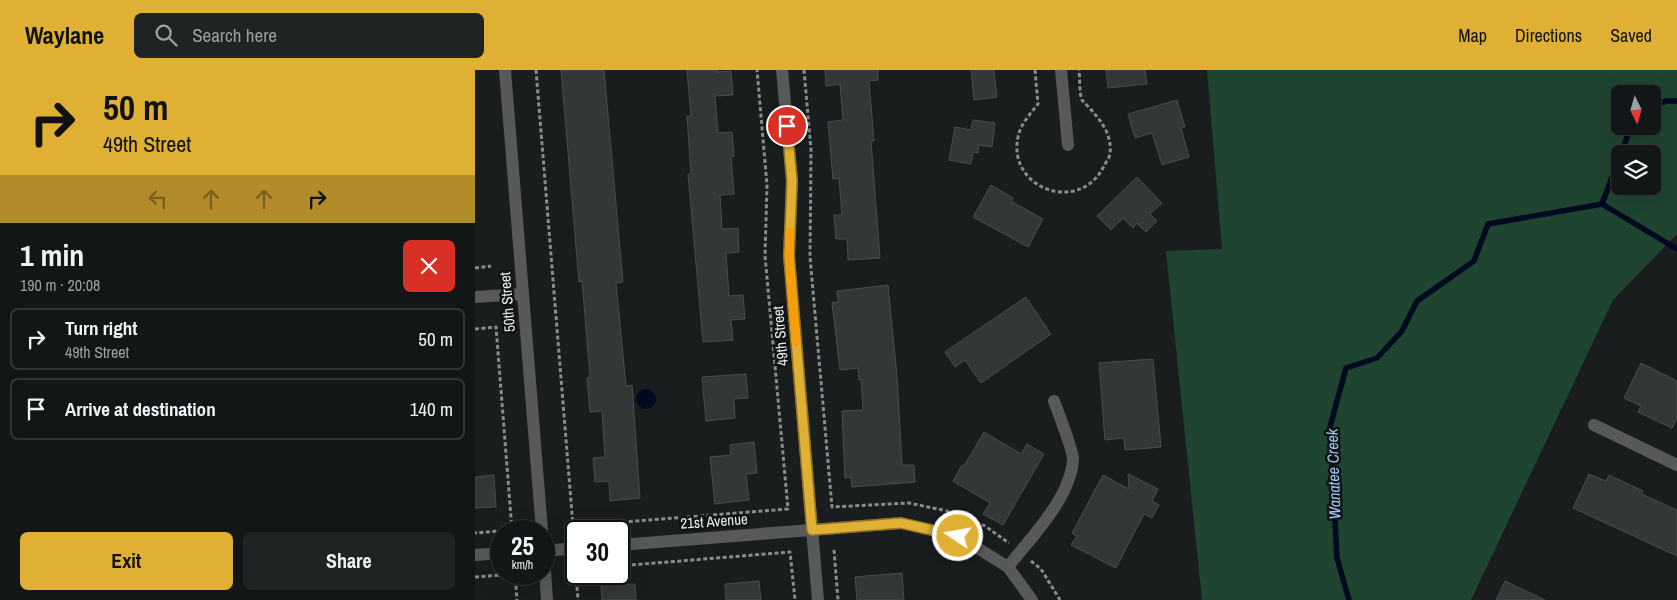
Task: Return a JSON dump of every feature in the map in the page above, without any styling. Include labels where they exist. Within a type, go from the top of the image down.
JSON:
[{"type":"street","name":"50th Street","points":[[505,70],[541,520]]},
{"type":"street","name":"49th Street","points":[[783,70],[792,181],[789,256],[818,600]]},
{"type":"street","points":[[1061,70],[1068,145]]},
{"type":"street","points":[[475,298],[523,294]]},
{"type":"street","points":[[1032,600],[1009,566],[1047,518],[1065,489],[1073,458],[1054,401]]},
{"type":"street","points":[[1594,425],[1677,466]]},
{"type":"street","name":"21st Avenue","points":[[630,544],[901,523],[958,536],[1009,566]]},
{"type":"street","points":[[475,555],[490,554]]},
{"type":"street","points":[[546,585],[547,600]]},
{"type":"path","points":[[536,70],[573,526],[788,509],[765,256],[767,185],[757,70]]},
{"type":"path","points":[[804,70],[811,150],[810,257],[832,507],[909,503],[952,512],[985,526],[1021,551],[1041,569],[1060,600]]},
{"type":"path","points":[[475,268],[491,266]]},
{"type":"path","points":[[475,329],[496,327],[511,530],[475,533]]},
{"type":"path","points":[[834,550],[838,600]]},
{"type":"path","points":[[630,565],[790,552],[795,600]]},
{"type":"path","points":[[475,577],[515,574],[517,600]]},
{"type":"path","points":[[577,585],[578,600]]},
{"type":"green space","points":[[1207,70],[1677,70],[1677,234],[1613,300],[1471,600],[1202,600],[1166,251],[1222,249]]},
{"type":"water","points":[[646,389],[653,392],[656,399],[653,406],[646,409],[639,406],[636,399],[639,392]]},
{"type":"building","points":[[561,70],[604,70],[623,282],[616,283],[626,386],[632,385],[640,498],[610,501],[609,481],[595,482],[593,458],[605,457],[602,411],[590,412],[587,378],[590,377],[582,281],[579,282]]},
{"type":"building","points":[[687,70],[731,71],[733,95],[715,96],[718,133],[732,132],[734,156],[731,157],[734,194],[720,195],[722,229],[738,228],[739,252],[726,253],[729,296],[743,295],[745,319],[731,320],[733,340],[703,342],[688,174],[691,174],[687,116],[691,116]]},
{"type":"building","points":[[825,70],[878,70],[878,80],[869,81],[874,141],[871,141],[880,258],[848,260],[847,239],[836,239],[834,215],[842,215],[839,178],[833,179],[828,122],[843,120],[840,84],[826,86]]},
{"type":"building","points":[[971,70],[994,70],[997,97],[974,100]]},
{"type":"building","points":[[1106,70],[1145,70],[1147,84],[1108,88]]},
{"type":"building","points":[[1177,100],[1185,127],[1181,128],[1189,157],[1162,165],[1152,133],[1135,138],[1128,114]]},
{"type":"building","points":[[973,120],[995,123],[992,147],[979,145],[978,153],[973,152],[971,164],[949,160],[955,127],[971,130]]},
{"type":"building","points":[[1137,177],[1162,203],[1150,214],[1157,221],[1146,232],[1137,223],[1133,228],[1123,218],[1111,230],[1097,216]]},
{"type":"building","points":[[991,185],[1013,198],[1011,201],[1043,219],[1028,247],[973,217]]},
{"type":"building","points":[[888,285],[897,376],[902,465],[914,465],[915,482],[852,487],[851,477],[845,478],[842,411],[863,410],[861,379],[859,380],[858,368],[840,370],[832,303],[838,302],[837,291]]},
{"type":"building","points":[[1026,297],[1051,334],[981,383],[965,360],[955,367],[945,352]]},
{"type":"building","points":[[1153,359],[1161,447],[1125,450],[1124,438],[1105,440],[1099,363]]},
{"type":"building","points":[[1641,363],[1677,381],[1677,418],[1672,428],[1638,412],[1641,406],[1624,398]]},
{"type":"building","points":[[746,374],[748,398],[734,399],[735,418],[706,421],[702,377]]},
{"type":"building","points":[[984,432],[1021,454],[1027,444],[1044,454],[1003,525],[983,514],[990,503],[953,481]]},
{"type":"building","points":[[754,442],[757,473],[746,474],[749,500],[715,504],[710,457],[731,455],[730,445]]},
{"type":"building","points":[[1128,474],[1158,489],[1152,501],[1159,505],[1152,518],[1144,514],[1116,568],[1071,545],[1077,536],[1072,533],[1103,475],[1129,489]]},
{"type":"building","points":[[1589,474],[1606,481],[1609,475],[1643,491],[1641,494],[1677,510],[1677,556],[1573,508]]},
{"type":"building","points":[[494,475],[496,507],[475,508],[475,477]]},
{"type":"building","points":[[902,573],[904,600],[857,600],[855,577]]},
{"type":"building","points":[[759,581],[761,600],[726,600],[725,584]]},
{"type":"building","points":[[1505,581],[1545,600],[1496,600]]},
{"type":"building","points":[[635,584],[636,600],[602,600],[601,586]]},
{"type":"waterway","name":"Wanatee Creek","points":[[1661,103],[1666,101],[1677,101]]},
{"type":"waterway","name":"Wanatee Creek","points":[[1624,145],[1628,135]]},
{"type":"waterway","name":"Wanatee Creek","points":[[1349,600],[1337,558],[1330,427],[1346,368],[1377,358],[1402,331],[1417,301],[1474,261],[1488,224],[1602,204],[1611,180]]},
{"type":"waterway","points":[[1602,204],[1677,249]]},
{"type":"slow traffic","points":[[790,232],[789,256],[796,342]]},
{"type":"route","points":[[787,126],[792,181],[789,256],[812,530],[901,523],[958,536]]}]
